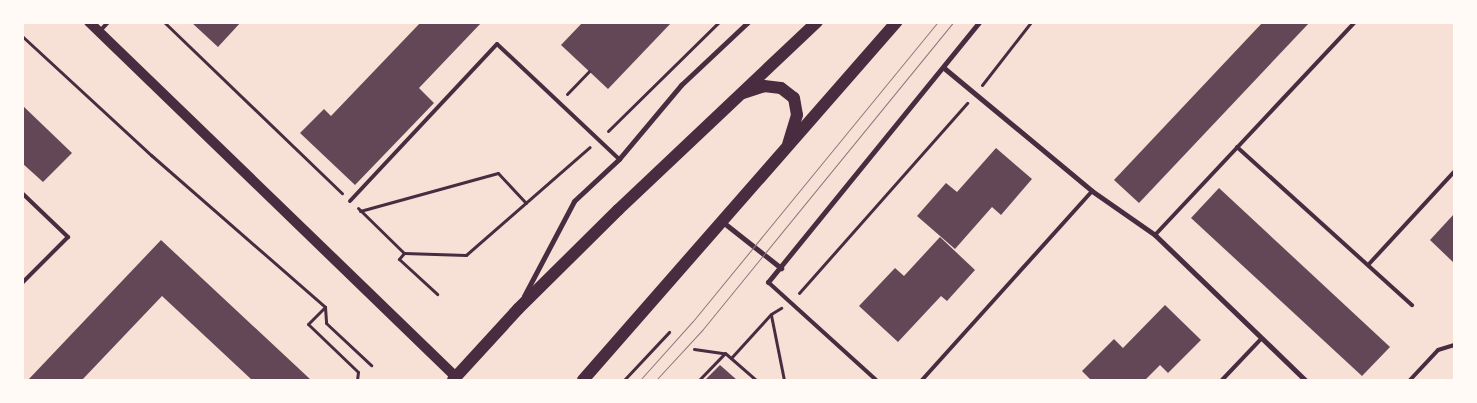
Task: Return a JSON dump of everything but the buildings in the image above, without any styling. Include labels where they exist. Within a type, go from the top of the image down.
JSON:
[{"type":"main road","points":[[89,22],[454,379],[518,309],[737,96],[817,22]]},
{"type":"main road","points":[[583,380],[724,223],[896,22]]},
{"type":"main road","points":[[737,96],[764,86],[781,88],[794,98],[797,115],[785,153]]},
{"type":"street","points":[[518,309],[574,201],[619,159],[681,85],[748,22]]},
{"type":"street","points":[[768,282],[944,68],[979,22]]},
{"type":"street","points":[[944,68],[1092,191],[1155,234],[1304,380]]},
{"type":"street","points":[[724,223],[781,268]]},
{"type":"lane","points":[[99,32],[108,22]]},
{"type":"lane","points":[[1155,234],[1355,22]]},
{"type":"lane","points":[[350,200],[497,44],[619,159]]},
{"type":"lane","points":[[1238,147],[1412,305]]},
{"type":"lane","points":[[1369,264],[1454,172]]},
{"type":"lane","points":[[922,380],[1092,191]]},
{"type":"lane","points":[[22,193],[68,237],[22,283]]},
{"type":"lane","points":[[768,282],[876,380]]},
{"type":"lane","points":[[1222,380],[1261,339]]},
{"type":"lane","points":[[1410,380],[1438,350],[1454,345]]},
{"type":"path","points":[[164,22],[404,253],[466,256],[598,139],[719,22]]},
{"type":"path","points":[[731,358],[771,314],[791,302],[974,94],[1031,22]]},
{"type":"path","points":[[22,36],[151,155],[325,307],[326,323],[371,365]]},
{"type":"path","points":[[559,102],[589,71]]},
{"type":"path","points":[[360,211],[498,173],[526,203]]},
{"type":"path","points":[[404,253],[399,259],[437,294]]},
{"type":"path","points":[[325,307],[308,324],[358,372],[357,380]]},
{"type":"path","points":[[771,314],[784,380]]},
{"type":"path","points":[[624,380],[669,332]]},
{"type":"path","points":[[694,349],[724,353],[756,380]]},
{"type":"path","points":[[699,380],[724,353]]},
{"type":"tram line","points":[[640,380],[693,321],[938,22]]},
{"type":"tram line","points":[[656,380],[703,329],[953,22]]}]
